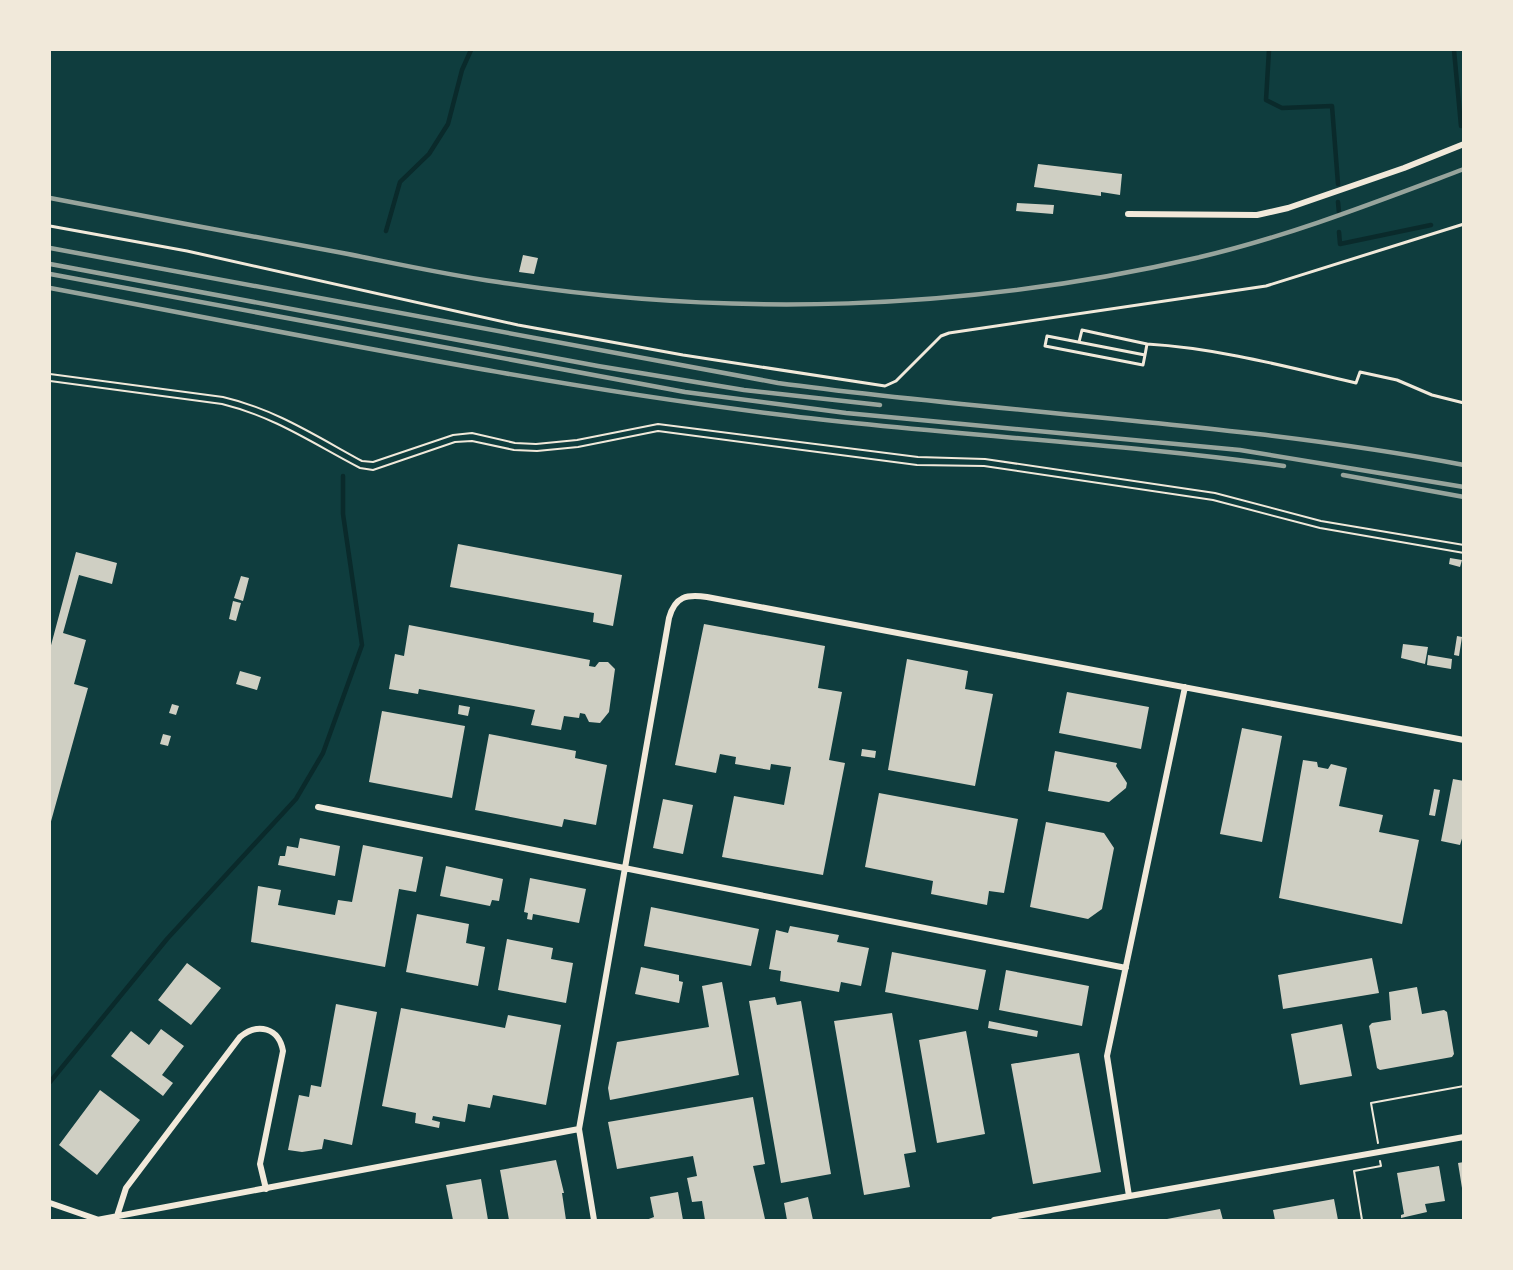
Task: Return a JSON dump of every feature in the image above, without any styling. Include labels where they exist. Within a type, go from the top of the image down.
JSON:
[{"type":"street","points":[[1128,214],[1257,215],[1288,208],[1404,168],[1464,144]]},
{"type":"street","points":[[594,1221],[579,1129],[669,618],[675,603],[685,596],[707,597],[1464,740]]},
{"type":"street","points":[[1129,1196],[1107,1056],[1185,687]]},
{"type":"street","points":[[318,807],[1126,968]]},
{"type":"street","points":[[117,1216],[126,1188],[240,1036],[258,1028],[271,1030],[278,1036],[283,1051],[260,1164],[266,1189]]},
{"type":"street","points":[[50,1203],[98,1220],[579,1129]]},
{"type":"street","points":[[994,1221],[1464,1137]]},
{"type":"lane","points":[[50,226],[187,251],[518,326],[683,355],[885,386],[896,381],[941,336],[949,333],[1266,286],[1464,224]]},
{"type":"lane","points":[[1079,342],[1082,330],[1147,344],[1169,345],[1288,367],[1356,383],[1360,372],[1397,380],[1432,395],[1464,403]]},
{"type":"lane","points":[[1144,355],[1047,336],[1045,346],[1143,365],[1147,344]]},
{"type":"path","points":[[50,374],[223,397],[245,402],[287,419],[362,461],[373,462],[453,435],[472,433],[515,443],[536,444],[577,440],[658,424],[918,457],[985,459],[1215,493],[1321,521],[1464,545]]},
{"type":"path","points":[[50,381],[243,409],[284,425],[360,468],[373,470],[455,442],[472,441],[514,450],[537,451],[578,447],[658,431],[917,465],[984,466],[1202,498],[1320,528],[1464,553]]},
{"type":"path","points":[[1362,1221],[1354,1172],[1381,1166],[1371,1103],[1464,1086]]},
{"type":"building","points":[[1038,164],[1122,174],[1120,195],[1101,192],[1101,196],[1034,187]]},
{"type":"building","points":[[1017,203],[1054,205],[1053,214],[1016,211]]},
{"type":"building","points":[[523,255],[538,258],[534,274],[519,272]]},
{"type":"building","points":[[458,544],[622,575],[613,626],[593,622],[594,613],[450,587]]},
{"type":"building","points":[[76,552],[117,563],[112,584],[79,575],[63,633],[86,640],[74,684],[88,688],[50,825],[50,649]]},
{"type":"building","points":[[1450,558],[1462,560],[1460,567],[1449,564]]},
{"type":"building","points":[[241,576],[249,578],[243,601],[234,598]]},
{"type":"building","points":[[233,601],[241,603],[236,621],[229,619]]},
{"type":"building","points":[[704,624],[825,646],[818,688],[842,692],[829,760],[845,763],[823,875],[722,857],[734,796],[784,805],[791,767],[771,764],[770,770],[735,764],[736,757],[720,754],[716,773],[675,765]]},
{"type":"building","points":[[409,625],[590,660],[589,666],[595,667],[599,662],[608,662],[615,669],[609,712],[600,723],[589,722],[585,714],[580,713],[579,718],[564,716],[561,730],[531,725],[535,710],[419,689],[418,694],[389,689],[395,654],[404,656]]},
{"type":"building","points":[[1457,636],[1462,637],[1459,656],[1454,655]]},
{"type":"building","points":[[1403,644],[1428,647],[1425,664],[1401,658]]},
{"type":"building","points":[[1428,655],[1452,659],[1451,669],[1427,665]]},
{"type":"building","points":[[907,659],[968,671],[965,689],[993,694],[975,786],[888,770]]},
{"type":"building","points":[[240,671],[261,677],[257,690],[236,684]]},
{"type":"building","points":[[1067,692],[1149,707],[1141,749],[1059,733]]},
{"type":"building","points":[[172,704],[179,706],[176,715],[169,713]]},
{"type":"building","points":[[459,705],[470,707],[468,716],[458,714]]},
{"type":"building","points":[[382,711],[465,726],[452,798],[369,782]]},
{"type":"building","points":[[1242,728],[1282,736],[1262,842],[1220,834]]},
{"type":"building","points":[[163,734],[171,736],[168,746],[160,744]]},
{"type":"building","points":[[489,734],[576,751],[575,758],[607,765],[596,825],[564,819],[562,827],[475,810]]},
{"type":"building","points":[[862,749],[876,751],[875,758],[861,756]]},
{"type":"building","points":[[1055,751],[1117,763],[1116,766],[1127,783],[1126,788],[1109,802],[1048,791]]},
{"type":"building","points":[[1303,760],[1317,762],[1318,767],[1328,769],[1331,764],[1347,768],[1339,806],[1383,815],[1379,832],[1419,840],[1402,924],[1279,898]]},
{"type":"building","points":[[1453,779],[1464,781],[1464,832],[1460,845],[1441,841]]},
{"type":"building","points":[[1434,789],[1440,790],[1435,816],[1429,815]]},
{"type":"building","points":[[879,793],[1018,819],[1004,893],[989,891],[987,905],[931,894],[933,881],[865,867]]},
{"type":"building","points":[[663,799],[693,805],[683,854],[653,848]]},
{"type":"building","points":[[1046,822],[1104,833],[1114,848],[1102,909],[1088,919],[1030,907]]},
{"type":"building","points":[[300,838],[340,846],[335,876],[278,865],[280,856],[285,856],[287,846],[298,848]]},
{"type":"building","points":[[363,845],[423,857],[416,892],[399,889],[385,967],[251,942],[258,886],[281,890],[278,905],[335,915],[338,900],[352,902]]},
{"type":"building","points":[[446,866],[503,879],[499,901],[492,900],[490,906],[440,896]]},
{"type":"building","points":[[530,878],[586,889],[579,923],[533,914],[532,920],[527,919],[528,913],[524,912]]},
{"type":"building","points":[[651,907],[759,929],[751,966],[644,946]]},
{"type":"building","points":[[417,914],[469,924],[466,943],[485,947],[478,986],[406,972]]},
{"type":"building","points":[[790,926],[839,935],[837,942],[869,948],[861,986],[841,982],[839,992],[780,981],[781,971],[769,969],[776,930],[788,933]]},
{"type":"building","points":[[507,939],[553,948],[551,959],[573,963],[566,1003],[498,990]]},
{"type":"building","points":[[892,952],[986,970],[978,1010],[885,992]]},
{"type":"building","points":[[1372,958],[1379,993],[1283,1009],[1278,975]]},
{"type":"building","points":[[187,963],[221,988],[191,1025],[158,1000]]},
{"type":"building","points":[[641,967],[679,975],[679,981],[683,982],[679,1003],[635,994]]},
{"type":"building","points":[[1006,970],[1089,986],[1082,1026],[999,1010]]},
{"type":"building","points":[[722,982],[739,1075],[610,1100],[608,1088],[617,1042],[709,1027],[702,986]]},
{"type":"building","points":[[1417,987],[1422,1014],[1444,1010],[1447,1012],[1454,1054],[1452,1057],[1380,1070],[1377,1068],[1369,1026],[1372,1023],[1391,1020],[1389,992]]},
{"type":"building","points":[[775,997],[777,1005],[801,1001],[831,1174],[781,1183],[749,1001]]},
{"type":"building","points":[[336,1004],[377,1012],[352,1145],[324,1139],[322,1149],[302,1152],[288,1150],[299,1095],[309,1097],[311,1085],[321,1087]]},
{"type":"building","points":[[401,1008],[505,1028],[508,1015],[561,1025],[546,1105],[493,1095],[490,1108],[468,1104],[465,1122],[433,1116],[432,1120],[440,1122],[439,1128],[415,1123],[416,1113],[382,1106]]},
{"type":"building","points":[[892,1013],[916,1152],[904,1154],[910,1187],[864,1195],[834,1021]]},
{"type":"building","points":[[989,1021],[1038,1031],[1037,1037],[988,1028]]},
{"type":"building","points":[[1342,1024],[1352,1076],[1300,1085],[1291,1034]]},
{"type":"building","points":[[161,1029],[184,1046],[162,1075],[173,1083],[163,1096],[111,1056],[131,1031],[149,1045]]},
{"type":"building","points":[[966,1031],[985,1134],[937,1143],[919,1040]]},
{"type":"building","points":[[1079,1053],[1101,1172],[1033,1184],[1011,1064]]},
{"type":"building","points":[[100,1090],[140,1120],[97,1175],[59,1145]]},
{"type":"building","points":[[753,1097],[765,1164],[753,1166],[765,1219],[705,1220],[702,1201],[692,1202],[687,1178],[697,1176],[693,1156],[617,1169],[608,1122]]},
{"type":"building","points":[[556,1160],[564,1193],[562,1193],[566,1220],[509,1220],[500,1170]]},
{"type":"building","points":[[1464,1162],[1464,1188],[1462,1188],[1458,1163]]},
{"type":"building","points":[[1439,1166],[1445,1201],[1425,1204],[1427,1212],[1401,1218],[1404,1214],[1397,1173]]},
{"type":"building","points":[[481,1179],[488,1220],[453,1220],[446,1185]]},
{"type":"building","points":[[678,1192],[683,1220],[646,1220],[654,1217],[650,1197]]},
{"type":"building","points":[[808,1197],[813,1220],[787,1220],[784,1203]]},
{"type":"building","points":[[1334,1199],[1338,1220],[1275,1220],[1273,1210]]},
{"type":"building","points":[[1220,1209],[1223,1220],[1167,1220],[1167,1219]]},
{"type":"waterway","points":[[386,231],[400,182],[429,154],[448,124],[462,70],[471,50]]},
{"type":"waterway","points":[[1269,50],[1266,100],[1282,108],[1332,106],[1338,184]]},
{"type":"waterway","points":[[1454,50],[1461,126]]},
{"type":"waterway","points":[[1338,202],[1339,213]]},
{"type":"waterway","points":[[1339,232],[1340,244],[1431,225]]},
{"type":"waterway","points":[[50,1082],[167,939],[296,799],[323,753],[362,645],[343,514],[343,476]]},
{"type":"railway","points":[[50,198],[498,282],[673,301],[760,304],[848,303],[936,298],[1023,289],[1110,276],[1196,258],[1298,229],[1464,169]]},
{"type":"railway","points":[[50,248],[778,383],[864,394],[1293,438],[1464,465]]},
{"type":"railway","points":[[50,264],[598,366],[744,390],[880,405]]},
{"type":"railway","points":[[50,274],[685,392],[846,413],[1240,450],[1464,487]]},
{"type":"railway","points":[[50,288],[419,358],[698,404],[853,423],[1161,451],[1284,466]]},
{"type":"railway","points":[[1343,475],[1464,497]]}]
